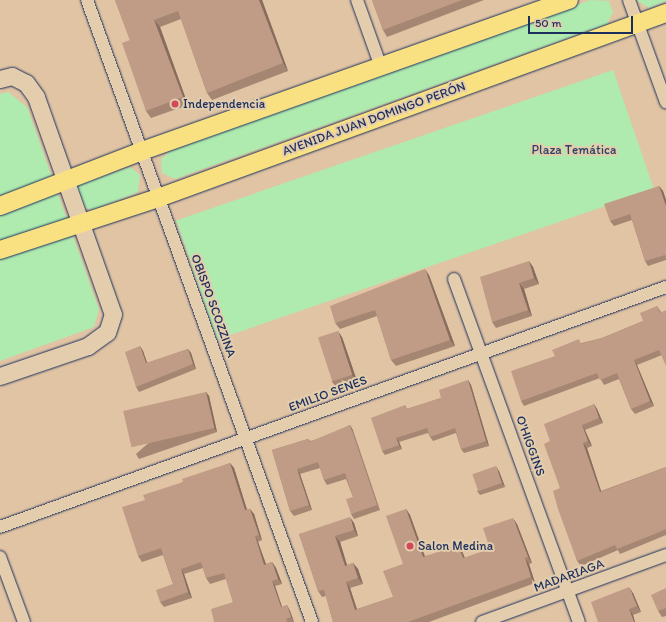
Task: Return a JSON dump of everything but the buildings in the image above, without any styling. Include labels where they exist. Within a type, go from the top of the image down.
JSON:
[{"type":"main road","points":[[0,206],[142,152],[569,0]]},
{"type":"main road","name":"AVENIDA JUAN DOMINGO PERÓN","points":[[0,250],[158,198],[666,13]]},
{"type":"main road","points":[[0,79],[12,76],[26,83],[36,97],[113,314],[106,332],[88,346],[0,376]]},
{"type":"street","name":"OBISPO SCOZZINA","points":[[87,0],[312,622]]},
{"type":"street","points":[[357,0],[381,67]]},
{"type":"street","points":[[629,0],[666,102]]},
{"type":"street","name":"O'HIGGINS","points":[[454,279],[579,622]]},
{"type":"street","name":"EMILIO SENES","points":[[0,527],[666,287]]},
{"type":"street","name":"MADARIAGA","points":[[482,622],[666,556]]},
{"type":"street","points":[[0,557],[24,622]]},
{"type":"green space","points":[[590,0],[609,1],[613,12],[607,24],[175,179],[162,173],[161,159],[170,151]]},
{"type":"green space","points":[[636,0],[666,0],[666,1],[649,8]]},
{"type":"green space","name":"Plaza Temática","points":[[613,70],[654,189],[217,340],[176,220]]},
{"type":"green space","points":[[8,92],[27,107],[99,309],[94,327],[0,361],[0,94]]},
{"type":"green space","points":[[130,167],[140,175],[138,192],[93,210],[82,207],[77,187],[80,184]]},
{"type":"place","name":"Independencia","points":[[175,104]]},
{"type":"place","name":"Salon Medina","points":[[410,546]]}]
